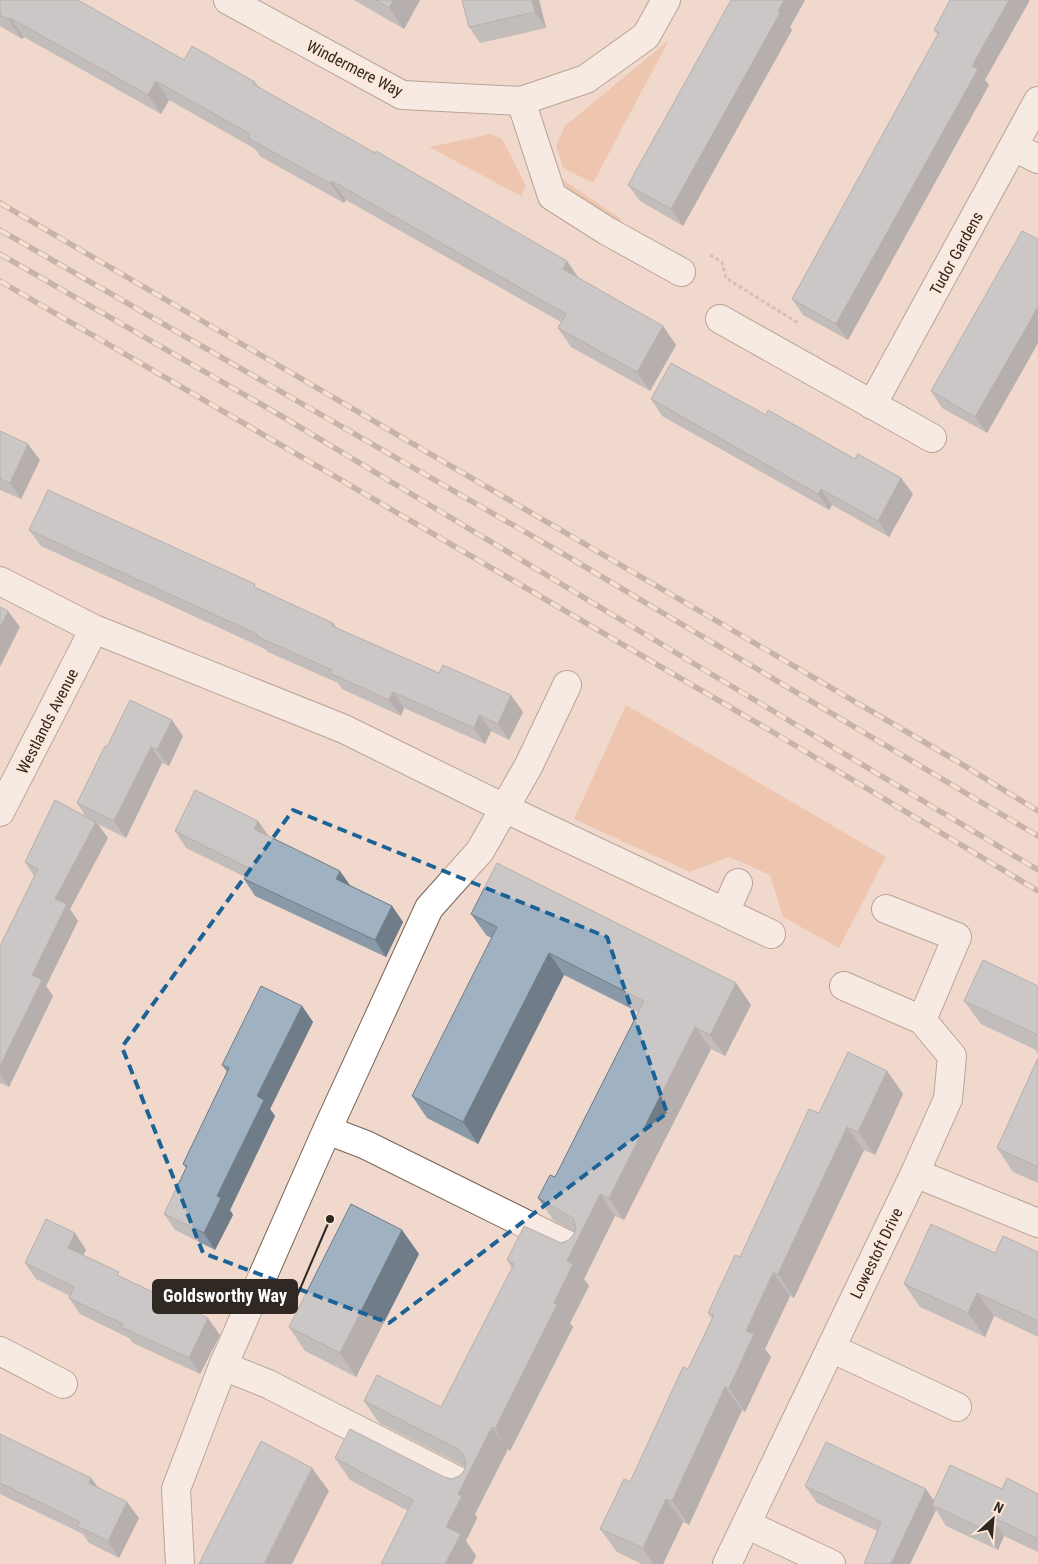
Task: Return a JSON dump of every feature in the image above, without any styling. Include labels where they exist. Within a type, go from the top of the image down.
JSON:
[{"type":"street","name":"Windermere Way","points":[[228,0],[402,95],[521,101],[586,79],[646,36],[666,0]]},
{"type":"street","points":[[521,101],[552,196],[607,231],[681,272]]},
{"type":"street","name":"Tudor Gardens","points":[[872,405],[1026,153],[1038,101]]},
{"type":"street","points":[[720,319],[810,367],[872,405],[932,438]]},
{"type":"street","points":[[0,581],[94,629],[344,728],[504,808],[771,934]]},
{"type":"street","name":"Westlands Avenue","points":[[0,812],[94,629]]},
{"type":"street","points":[[180,1564],[176,1489],[223,1366],[327,1130],[429,908],[480,851],[529,765],[567,685]]},
{"type":"street","points":[[724,912],[738,883]]},
{"type":"street","points":[[886,909],[957,937],[922,1020]]},
{"type":"street","name":"Lowestoft Drive","points":[[727,1564],[915,1173],[948,1098],[952,1056],[922,1020],[844,986]]},
{"type":"street","points":[[327,1130],[366,1145],[576,1249]]},
{"type":"street","points":[[915,1173],[1038,1223]]},
{"type":"street","points":[[831,1348],[957,1407]]},
{"type":"street","points":[[0,1350],[63,1384]]},
{"type":"street","points":[[223,1366],[268,1384],[466,1485]]},
{"type":"street","points":[[746,1524],[831,1564]]},
{"type":"path","points":[[705,252],[722,262],[726,278],[801,324]]},
{"type":"highlighted area","points":[[293,810],[607,937],[667,1113],[389,1323],[203,1253],[122,1047]]},
{"type":"shaded area","points":[[669,40],[593,183],[563,168],[556,145],[565,126]]},
{"type":"shaded area","points":[[491,134],[502,139],[526,186],[521,196],[429,147]]},
{"type":"shaded area","points":[[559,177],[621,219],[617,229],[577,201]]},
{"type":"shaded area","points":[[626,705],[886,857],[839,948],[783,917],[770,875],[729,857],[690,872],[574,819]]},
{"type":"building","points":[[0,0],[78,0],[184,60],[192,46],[255,82],[253,84],[375,153],[376,151],[567,261],[563,269],[663,326],[637,372],[558,328],[566,314],[332,181],[331,184],[248,138],[250,134],[156,81],[148,95],[10,18],[9,20],[0,15]]},
{"type":"building","points":[[376,0],[393,0],[389,8]]},
{"type":"building","points":[[462,0],[532,0],[535,12],[469,27]]},
{"type":"building","points":[[731,0],[784,0],[778,12],[780,13],[671,209],[628,185]]},
{"type":"building","points":[[950,0],[1009,0],[972,66],[978,69],[836,324],[792,299],[939,32],[934,30]]},
{"type":"building","points":[[1022,231],[1038,239],[1038,307],[975,417],[931,391]]},
{"type":"building","points":[[671,363],[766,415],[768,410],[855,459],[858,454],[901,478],[878,521],[821,489],[818,494],[651,399]]},
{"type":"building","points":[[0,431],[28,444],[10,483],[0,479]]},
{"type":"building","points":[[48,490],[255,584],[254,587],[333,623],[332,626],[439,673],[443,665],[511,695],[498,724],[479,715],[474,728],[393,692],[389,700],[330,673],[332,670],[256,636],[257,634],[29,530]]},
{"type":"building","points":[[0,607],[8,611],[0,628]]},
{"type":"building","points":[[130,700],[172,720],[157,750],[151,747],[114,821],[77,803]]},
{"type":"building","points":[[195,790],[258,821],[254,829],[340,871],[336,879],[392,906],[375,940],[244,879],[249,868],[175,831]]},
{"type":"building","points":[[55,800],[96,822],[55,899],[67,904],[32,975],[42,980],[0,1066],[0,946],[38,869],[25,862]]},
{"type":"building","points":[[497,863],[736,983],[710,1035],[695,1027],[609,1198],[600,1194],[567,1261],[573,1264],[554,1303],[557,1305],[495,1429],[492,1427],[458,1494],[462,1496],[446,1527],[461,1534],[445,1564],[381,1564],[413,1500],[335,1458],[350,1429],[444,1477],[452,1479],[464,1471],[466,1462],[463,1454],[458,1449],[364,1401],[377,1375],[441,1407],[514,1264],[507,1260],[524,1226],[561,1243],[569,1240],[574,1234],[576,1227],[573,1218],[538,1198],[550,1175],[555,1177],[644,1001],[549,953],[463,1122],[412,1096],[497,927],[471,914]]},
{"type":"building","points":[[983,960],[1038,986],[1038,1035],[964,1001]]},
{"type":"building","points":[[261,986],[302,1006],[257,1096],[264,1100],[217,1196],[221,1198],[204,1233],[164,1214],[187,1166],[183,1164],[229,1068],[222,1065]]},
{"type":"building","points":[[848,1052],[887,1071],[858,1132],[847,1127],[778,1274],[773,1273],[746,1331],[754,1334],[729,1388],[725,1387],[672,1501],[666,1499],[643,1548],[600,1529],[624,1479],[630,1482],[683,1367],[688,1369],[714,1315],[708,1313],[735,1255],[740,1257],[809,1109],[819,1113]]},
{"type":"building","points":[[1038,1058],[1038,1167],[997,1148]]},
{"type":"building","points":[[351,1204],[402,1230],[340,1353],[289,1327]]},
{"type":"building","points":[[46,1219],[75,1233],[68,1248],[119,1272],[117,1275],[208,1318],[189,1358],[121,1327],[123,1324],[69,1298],[74,1287],[25,1263]]},
{"type":"building","points":[[931,1224],[995,1253],[1003,1236],[1038,1252],[1038,1321],[977,1293],[968,1313],[904,1284]]},
{"type":"building","points":[[0,1434],[91,1478],[89,1483],[127,1502],[108,1541],[77,1526],[80,1522],[0,1483]]},
{"type":"building","points":[[261,1441],[312,1468],[264,1564],[199,1564]]},
{"type":"building","points":[[826,1442],[926,1489],[891,1564],[864,1564],[881,1522],[805,1486]]},
{"type":"building","points":[[950,1465],[1002,1489],[1007,1478],[1038,1494],[1038,1539],[990,1516],[983,1529],[932,1505]]},
{"type":"railway","points":[[0,203],[955,760],[1038,811]]},
{"type":"railway","points":[[0,230],[572,559],[1038,836]]},
{"type":"railway","points":[[0,254],[278,414],[1038,870]]},
{"type":"railway","points":[[0,281],[776,734],[1038,891]]},
{"type":"place","name":"Goldsworthy Way","points":[[330,1219]]}]
